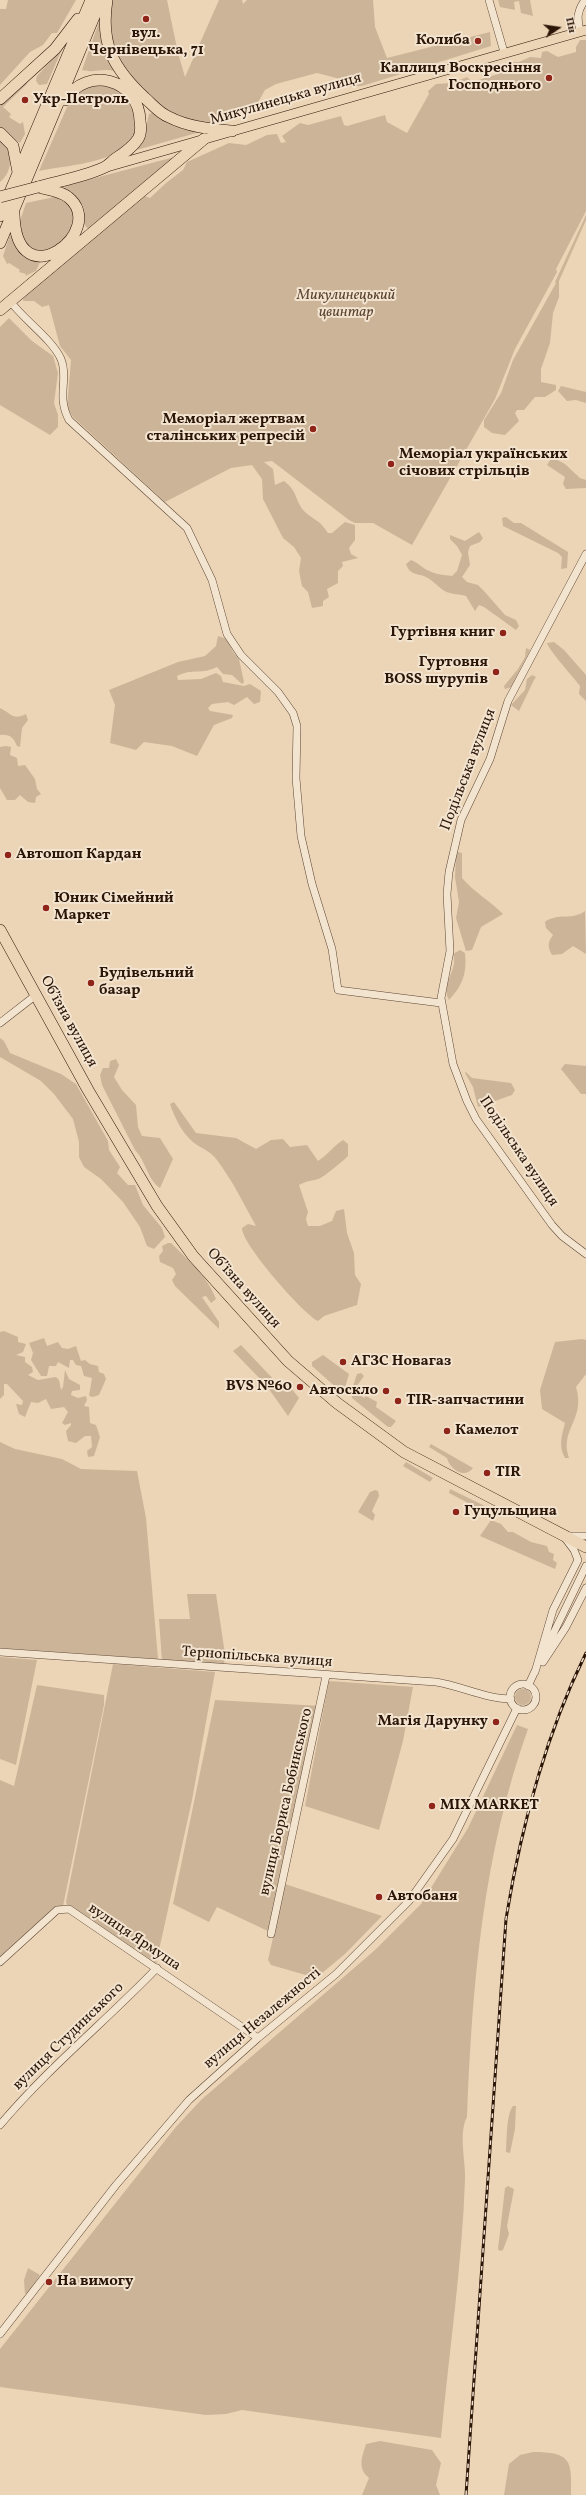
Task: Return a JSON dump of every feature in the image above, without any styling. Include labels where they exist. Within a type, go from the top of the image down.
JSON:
[{"type":"highway","points":[[0,243],[54,117],[101,0]]},
{"type":"highway","points":[[107,0],[103,23],[110,51],[124,75],[158,111],[180,122],[232,131]]},
{"type":"highway","points":[[0,99],[55,49],[89,5]]},
{"type":"highway","points":[[0,216],[89,5]]},
{"type":"highway","points":[[54,117],[69,93],[84,83],[105,80],[121,85],[128,90],[138,109],[140,124],[139,138],[132,147],[104,168]]},
{"type":"highway","points":[[0,132],[13,146],[18,173]]},
{"type":"highway","points":[[0,310],[204,139]]},
{"type":"highway","name":"Микулинецька вулиця","points":[[0,197],[104,168]]},
{"type":"highway","points":[[14,211],[16,234],[19,244],[26,252],[38,256],[50,254],[69,242],[77,230],[79,220],[74,203],[60,193],[38,187]]},
{"type":"highway","name":"Обʼїзна вулиця","points":[[0,930],[88,1090],[157,1206],[192,1256],[288,1361],[336,1403],[404,1452],[586,1548]]},
{"type":"main road","name":"Микулинецька вулиця","points":[[104,168],[583,30]]},
{"type":"street","points":[[489,0],[504,52]]},
{"type":"street","name":"Микулинецька вулиця","points":[[583,30],[578,10],[585,0]]},
{"type":"street","points":[[10,301],[24,319],[52,347],[61,360],[62,402],[69,420],[187,528],[212,580],[227,634],[241,655],[278,692],[293,713],[297,726],[296,778],[301,836],[312,884],[332,948],[338,990],[441,1003]]},
{"type":"street","name":"Подільська вулиця","points":[[586,554],[508,701],[490,759],[461,820],[448,872],[447,894],[450,951],[441,1003],[453,1064],[476,1119],[552,1225],[562,1236],[586,1254]]},
{"type":"street","points":[[0,1023],[36,995]]},
{"type":"street","points":[[564,1536],[586,1536]]},
{"type":"street","points":[[535,1672],[553,1610],[578,1560],[574,1550],[564,1536]]},
{"type":"street","points":[[528,1686],[586,1566]]},
{"type":"street","points":[[535,1672],[566,1627],[586,1588]]},
{"type":"street","name":"Тернопільська вулиця","points":[[0,1652],[326,1676],[436,1682],[457,1686],[499,1699],[511,1699]]},
{"type":"street","name":"вулиця Бориса Бобинського","points":[[272,1934],[326,1676]]},
{"type":"street","points":[[517,1686],[528,1686],[534,1691],[534,1703],[525,1710],[517,1708],[511,1699],[512,1692],[517,1686]]},
{"type":"street","name":"вулиця Незалежності","points":[[0,2334],[116,2185],[189,2100],[258,2038],[352,1960],[409,1901],[453,1839],[517,1708]]},
{"type":"street","name":"вулиця Ярмуша","points":[[0,1962],[57,1910],[63,1908],[69,1909],[258,2038]]},
{"type":"street","name":"вулиця Студинського","points":[[0,2125],[40,2081],[122,2004],[157,1968]]},
{"type":"green space","points":[[8,0],[76,0],[57,33],[52,33],[43,45],[30,52],[0,85],[0,9],[6,9]]},
{"type":"green space","points":[[112,0],[167,0],[178,53],[185,77],[219,0],[242,0],[243,4],[247,0],[373,0],[375,27],[387,58],[490,32],[491,46],[362,86],[347,87],[340,79],[317,73],[276,84],[265,90],[252,113],[213,125],[178,118],[165,112],[130,76],[113,48],[109,28]]},
{"type":"green space","points":[[498,0],[530,0],[533,16],[521,13],[519,1],[514,2],[515,10],[500,7]]},
{"type":"green space","points":[[99,22],[118,73],[109,70],[82,70]]},
{"type":"green space","name":"Микулинецький цвинтар","points":[[580,40],[586,40],[586,211],[556,269],[557,272],[515,349],[495,399],[412,545],[373,523],[355,523],[349,520],[272,461],[264,462],[273,469],[275,485],[284,481],[289,485],[305,512],[325,528],[328,533],[332,533],[345,522],[355,525],[355,540],[349,548],[351,554],[358,558],[342,562],[343,566],[338,571],[338,583],[327,589],[329,597],[323,601],[323,606],[312,608],[308,592],[302,586],[299,571],[301,558],[294,547],[283,538],[263,499],[262,479],[252,465],[231,468],[165,502],[73,417],[67,408],[71,360],[60,346],[49,305],[42,307],[34,301],[23,301],[24,295],[145,196],[150,198],[183,170],[187,162],[229,143],[246,145],[267,135],[277,134],[281,143],[286,142],[282,136],[300,123],[308,125],[341,116],[344,125],[347,126],[385,115],[387,122],[407,133],[429,94],[428,91],[436,84],[452,83],[467,77],[472,82],[511,70],[510,62],[519,62],[530,57],[541,58],[542,52],[547,51],[558,57],[576,52],[576,47]]},
{"type":"green space","points":[[62,49],[47,84],[39,85],[36,81],[37,76]]},
{"type":"green space","points":[[28,80],[27,84],[3,107],[11,114],[9,117],[20,124],[23,122],[25,134],[20,143],[0,130],[0,104]]},
{"type":"green space","points":[[106,83],[122,92],[130,103],[136,118],[136,123],[135,131],[130,142],[121,150],[95,161],[39,171],[71,98],[77,90]]},
{"type":"green space","points":[[155,112],[200,132],[133,151],[144,136],[149,114]]},
{"type":"green space","points":[[0,137],[7,147],[10,166],[5,177],[0,182]]},
{"type":"green space","points":[[178,156],[88,229],[83,223],[78,202],[64,190],[65,186]]},
{"type":"green space","points":[[59,196],[75,211],[72,231],[49,251],[37,251],[22,241],[19,224],[26,203]]},
{"type":"green space","points":[[586,215],[586,220],[559,281],[559,297],[553,313],[550,343],[541,369],[541,382],[556,385],[556,390],[545,397],[535,397],[524,410],[517,410],[515,413],[519,421],[505,435],[492,433],[484,427],[484,420],[501,393],[513,360],[556,283],[555,282]]},
{"type":"green space","points":[[10,235],[20,251],[40,262],[36,271],[25,276],[26,274],[19,272],[20,270],[9,263],[7,264],[3,256]]},
{"type":"green space","points":[[9,318],[32,341],[53,356],[58,373],[54,403],[58,415],[58,427],[50,435],[0,405],[0,327]]},
{"type":"green space","points":[[561,386],[586,392],[586,403],[576,400],[567,401],[558,391]]},
{"type":"green space","points":[[552,457],[565,464],[580,478],[586,480],[586,488],[566,489],[563,484],[565,477],[547,465]]},
{"type":"green space","points":[[506,517],[514,523],[521,523],[568,552],[567,568],[561,569],[562,557],[558,553],[503,526],[502,518]]},
{"type":"green space","points":[[479,532],[483,538],[480,542],[470,546],[468,552],[470,565],[462,577],[467,582],[478,585],[505,615],[516,620],[519,626],[516,630],[484,607],[479,605],[475,611],[466,596],[446,592],[429,579],[414,574],[410,571],[406,564],[411,560],[430,571],[452,576],[457,571],[462,555],[457,546],[450,539],[450,535],[465,541]]},
{"type":"green space","points":[[218,636],[227,639],[233,652],[239,659],[244,682],[242,684],[232,675],[223,674],[217,667],[207,671],[187,672],[177,676],[178,680],[201,679],[216,673],[221,676],[223,682],[244,686],[250,684],[261,691],[260,702],[254,704],[247,697],[234,705],[228,702],[212,704],[208,708],[210,711],[233,715],[232,718],[214,725],[197,756],[172,746],[144,742],[136,750],[110,743],[115,705],[109,690],[178,662],[205,656],[216,646]]},
{"type":"green space","points":[[554,642],[564,650],[586,675],[586,701],[579,694],[580,686],[548,646],[547,643]]},
{"type":"green space","points":[[526,648],[530,650],[512,687],[505,689],[504,686],[518,669],[525,657]]},
{"type":"green space","points":[[532,675],[536,677],[519,711],[511,705],[525,690],[527,679]]},
{"type":"green space","points":[[0,708],[12,716],[18,717],[26,714],[28,720],[22,728],[20,747],[17,746],[11,737],[0,735]]},
{"type":"green space","points":[[0,747],[11,747],[10,755],[17,758],[18,766],[25,765],[35,779],[37,789],[41,794],[36,797],[35,803],[28,802],[20,795],[15,800],[7,800],[0,788]]},
{"type":"green space","points":[[458,852],[462,853],[462,878],[503,914],[481,927],[472,950],[466,951],[456,918],[459,902],[455,877],[456,856]]},
{"type":"green space","points":[[585,911],[586,954],[573,946],[562,954],[552,955],[549,949],[549,944],[553,935],[546,928],[545,922],[555,917],[575,916]]},
{"type":"green space","points":[[460,950],[465,953],[465,973],[461,984],[449,1000],[447,988],[454,966],[453,954]]},
{"type":"green space","points":[[0,1038],[4,1041],[10,1053],[61,1074],[76,1084],[108,1141],[109,1150],[120,1167],[117,1173],[128,1185],[135,1185],[143,1205],[162,1228],[165,1237],[154,1249],[147,1246],[140,1227],[123,1202],[101,1179],[84,1167],[79,1157],[79,1142],[73,1119],[54,1094],[41,1081],[0,1057]]},
{"type":"green space","points":[[116,1059],[119,1065],[114,1077],[122,1090],[136,1105],[138,1127],[142,1136],[160,1138],[173,1159],[160,1188],[149,1175],[142,1159],[135,1150],[102,1085],[100,1075],[103,1068],[109,1068],[110,1061]]},
{"type":"green space","points":[[565,1064],[586,1066],[586,1094],[581,1094],[561,1069]]},
{"type":"green space","points":[[466,1072],[472,1078],[511,1083],[515,1090],[512,1095],[478,1107],[473,1087],[465,1073]]},
{"type":"green space","points":[[174,1102],[196,1133],[236,1138],[256,1149],[271,1140],[283,1139],[290,1147],[307,1145],[318,1161],[343,1140],[348,1144],[348,1156],[338,1165],[321,1178],[299,1185],[308,1212],[306,1219],[308,1226],[320,1226],[332,1221],[336,1211],[344,1209],[347,1233],[354,1253],[355,1275],[361,1284],[357,1305],[324,1316],[318,1321],[310,1316],[274,1278],[251,1248],[244,1236],[242,1228],[248,1224],[256,1226],[233,1184],[215,1157],[208,1151],[192,1142],[184,1132],[174,1116],[170,1104]]},
{"type":"green space","points":[[171,1243],[208,1283],[216,1299],[211,1303],[206,1296],[202,1297],[219,1322],[219,1329],[175,1286],[172,1280],[176,1274],[173,1268],[160,1262],[159,1256],[163,1251],[162,1246]]},
{"type":"green space","points":[[4,1331],[18,1337],[18,1342],[26,1344],[23,1352],[16,1355],[25,1357],[25,1362],[32,1367],[33,1372],[28,1375],[38,1380],[56,1377],[59,1380],[61,1390],[63,1387],[65,1370],[69,1379],[80,1385],[80,1390],[72,1391],[71,1395],[78,1398],[86,1396],[87,1400],[84,1406],[89,1407],[90,1423],[96,1425],[100,1437],[94,1456],[88,1457],[87,1451],[92,1447],[91,1436],[85,1436],[76,1443],[68,1441],[66,1431],[71,1423],[65,1425],[62,1423],[68,1412],[64,1407],[51,1409],[46,1399],[38,1403],[31,1402],[25,1417],[19,1414],[16,1404],[22,1405],[23,1401],[7,1384],[4,1384],[4,1395],[0,1399],[0,1332]]},
{"type":"green space","points":[[44,1338],[47,1346],[58,1342],[62,1348],[68,1349],[76,1346],[81,1361],[85,1360],[90,1364],[98,1366],[99,1372],[104,1374],[106,1379],[99,1395],[93,1397],[89,1396],[92,1378],[84,1376],[81,1366],[76,1365],[73,1360],[70,1360],[69,1368],[58,1362],[56,1366],[49,1366],[47,1376],[41,1376],[31,1360],[33,1353],[29,1343]]},
{"type":"green space","points":[[582,1339],[586,1340],[586,1374],[576,1387],[578,1408],[567,1439],[569,1458],[565,1458],[561,1445],[565,1423],[542,1409],[540,1390],[555,1342]]},
{"type":"green space","points":[[241,1345],[278,1384],[287,1383],[299,1398],[288,1416],[266,1385],[233,1351]]},
{"type":"green space","points":[[323,1355],[349,1374],[344,1391],[339,1390],[312,1366],[312,1362]]},
{"type":"green space","points":[[361,1373],[364,1376],[354,1390],[364,1398],[366,1396],[377,1402],[376,1407],[396,1421],[391,1427],[388,1427],[352,1398],[352,1389],[357,1374]]},
{"type":"green space","points":[[0,1442],[15,1449],[62,1459],[81,1469],[137,1471],[146,1518],[158,1659],[0,1648]]},
{"type":"green space","points":[[431,1444],[473,1468],[466,1473],[458,1472],[451,1466],[447,1458],[429,1447]]},
{"type":"green space","points":[[406,1462],[433,1478],[430,1482],[403,1466]]},
{"type":"green space","points":[[450,1489],[491,1509],[489,1514],[449,1493]]},
{"type":"green space","points":[[375,1490],[378,1491],[379,1496],[372,1511],[375,1515],[373,1521],[358,1512],[370,1492]]},
{"type":"green space","points":[[491,1520],[501,1524],[508,1532],[513,1532],[531,1542],[547,1546],[549,1552],[554,1554],[553,1560],[557,1563],[555,1569],[480,1536]]},
{"type":"green space","points":[[187,1594],[216,1594],[225,1654],[224,1665],[162,1661],[159,1619],[190,1619]]},
{"type":"green space","points":[[0,1657],[37,1660],[16,1765],[0,1759]]},
{"type":"green space","points":[[113,1664],[215,1672],[192,1800],[156,1964],[68,1907],[66,1902]]},
{"type":"green space","points":[[329,1681],[413,1687],[403,1741],[379,1830],[305,1806]]},
{"type":"green space","points":[[37,1685],[104,1695],[104,1705],[63,1906],[0,1960],[0,1780],[14,1786]]},
{"type":"green space","points":[[523,1689],[530,1694],[531,1697],[526,1704],[523,1705],[516,1700],[515,1697],[520,1690]]},
{"type":"green space","points":[[215,1700],[321,1706],[270,1932],[217,1907],[209,1922],[173,1904]]},
{"type":"green space","points":[[517,1725],[528,1729],[500,1824],[482,1920],[472,2018],[467,2117],[463,2131],[465,2180],[461,2244],[441,2438],[242,2410],[226,2414],[206,2415],[0,2387],[0,2349],[175,2128],[201,2100],[375,1950],[421,1904],[468,1828]]},
{"type":"green space","points":[[285,1884],[382,1916],[345,1954],[316,1978],[271,1965],[268,1960]]},
{"type":"green space","points":[[513,2106],[516,2106],[515,2129],[510,2153],[506,2152],[507,2135],[509,2115]]},
{"type":"green space","points":[[508,2186],[514,2189],[507,2226],[509,2234],[503,2250],[500,2251],[498,2249],[505,2188]]},
{"type":"green space","points":[[28,2268],[40,2275],[29,2292],[25,2294],[24,2280]]},
{"type":"green space","points":[[380,2441],[432,2450],[441,2463],[436,2485],[440,2495],[362,2495],[369,2478],[365,2474],[362,2466],[362,2458],[366,2444]]},
{"type":"green space","points":[[533,2452],[555,2454],[562,2456],[567,2460],[571,2474],[571,2495],[504,2495],[509,2464],[520,2455]]},
{"type":"railway","points":[[466,2495],[506,1919],[519,1850],[536,1783],[558,1717],[571,1684],[586,1653]]},
{"type":"place","name":"вул. Чернівецька, 71","points":[[146,19]]},
{"type":"place","name":"Колиба","points":[[478,41]]},
{"type":"place","name":"Каплиця Воскресіння Господнього","points":[[549,78]]},
{"type":"place","name":"Укр-Петроль","points":[[25,100]]},
{"type":"place","name":"Меморіал жертвам сталінських репресій","points":[[313,429]]},
{"type":"place","name":"Меморіал українських січових стрільців","points":[[391,464]]},
{"type":"place","name":"Гуртівня книг","points":[[503,633]]},
{"type":"place","name":"Гуртовня BOSS шурупів","points":[[496,672]]},
{"type":"place","name":"Автошоп Кардан","points":[[8,855]]},
{"type":"place","name":"Юник Сімейний Маркет","points":[[46,908]]},
{"type":"place","name":"Будівельний базар","points":[[91,983]]},
{"type":"place","name":"АГЗС Новагаз","points":[[343,1362]]},
{"type":"place","name":"BVS №60","points":[[300,1387]]},
{"type":"place","name":"Автоскло","points":[[386,1391]]},
{"type":"place","name":"TIR-запчастини","points":[[398,1401]]},
{"type":"place","name":"Камелот","points":[[447,1431]]},
{"type":"place","name":"TIR","points":[[487,1473]]},
{"type":"place","name":"Гуцульщина","points":[[456,1512]]},
{"type":"place","name":"Магія Дарунку","points":[[496,1722]]},
{"type":"place","name":"MIX MARKET","points":[[432,1806]]},
{"type":"place","name":"Автобаня","points":[[379,1897]]},
{"type":"place","name":"На вимогу","points":[[49,2282]]}]
